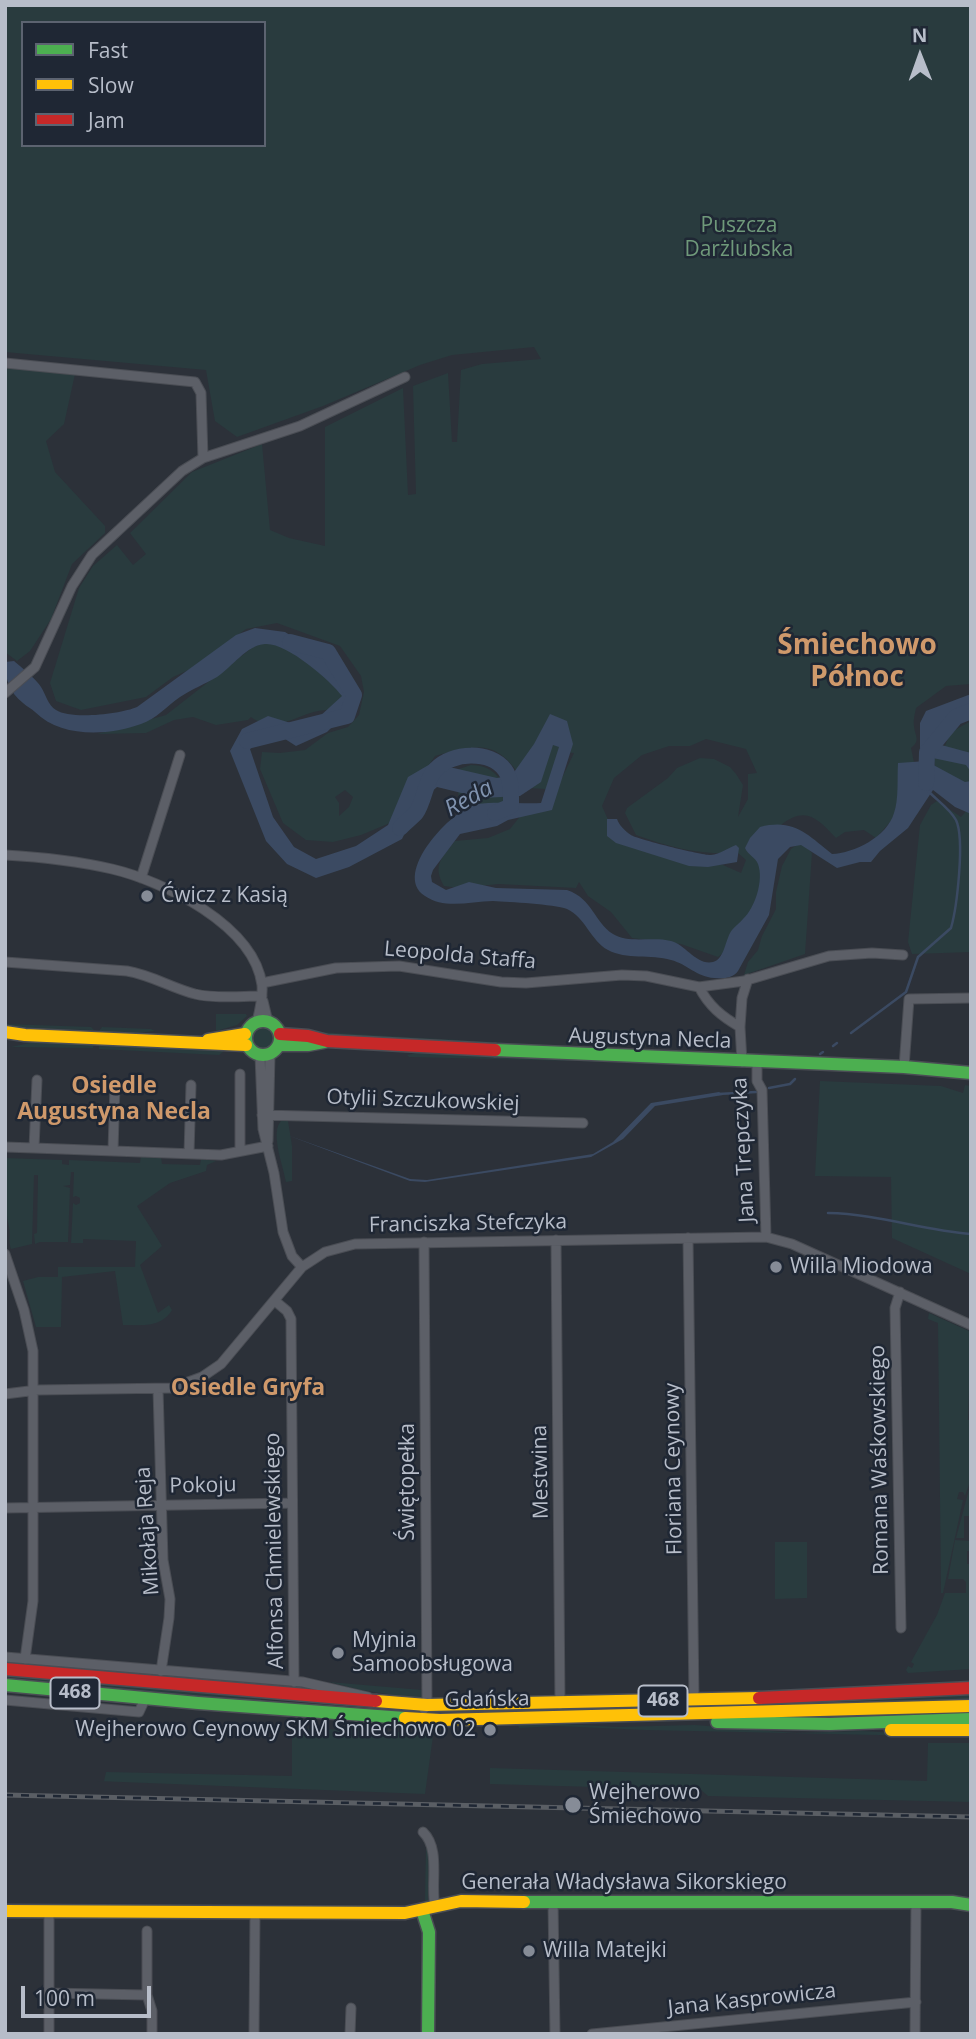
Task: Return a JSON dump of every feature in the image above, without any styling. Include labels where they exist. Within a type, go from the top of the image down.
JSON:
[{"type":"main road","points":[[262,1022],[277,1029],[272,1047],[254,1054],[246,1039],[248,1029],[262,1022]]},
{"type":"main road","points":[[5,1032],[199,1042],[246,1039]]},
{"type":"main road","points":[[5,1039],[25,1035]]},
{"type":"main road","name":"Augustyna Necla","points":[[272,1047],[308,1036],[327,1041],[742,1062],[904,1067],[971,1073]]},
{"type":"main road","name":"Gdańska","points":[[5,1669],[427,1705],[560,1704],[900,1693],[971,1688]]},
{"type":"main road","name":"Gdańska","points":[[5,1685],[145,1699],[417,1719],[971,1706]]},
{"type":"main road","points":[[689,1714],[711,1722],[830,1724],[971,1719]]},
{"type":"main road","points":[[830,1724],[850,1729],[971,1730]]},
{"type":"main road","name":"Generała Władysława Sikorskiego","points":[[5,1911],[405,1913],[461,1901],[971,1902]]},
{"type":"main road","points":[[428,1908],[428,2034]]},
{"type":"street","points":[[5,363],[195,382],[201,393],[203,458]]},
{"type":"street","points":[[8,691],[29,674],[43,653],[72,586],[92,555],[182,471],[203,458],[300,426],[405,377]]},
{"type":"street","points":[[141,878],[180,755]]},
{"type":"street","points":[[5,855],[113,869],[141,878],[192,902],[214,916],[233,933],[256,966],[262,983],[262,1022]]},
{"type":"street","name":"Leopolda Staffa","points":[[262,983],[336,968],[399,966],[501,982],[526,983],[621,975],[646,976],[699,987],[748,979],[829,956],[872,953],[903,955]]},
{"type":"street","points":[[5,962],[127,971],[212,997],[262,996]]},
{"type":"street","points":[[742,1062],[742,998],[748,979]]},
{"type":"street","points":[[699,987],[706,1001],[718,1014],[740,1027]]},
{"type":"street","points":[[904,1067],[909,999],[971,998]]},
{"type":"street","points":[[272,1047],[266,1115],[268,1146],[283,1232],[292,1256],[302,1267]]},
{"type":"street","name":"Jana Trepczyka","points":[[757,1062],[757,1081],[762,1090],[766,1237]]},
{"type":"street","points":[[240,1074],[240,1150]]},
{"type":"street","points":[[34,1148],[37,1080]]},
{"type":"street","points":[[113,1151],[115,1084]]},
{"type":"street","points":[[189,1154],[191,1085]]},
{"type":"street","name":"Otylii Szczukowskiej","points":[[266,1115],[583,1123]]},
{"type":"street","points":[[5,1147],[221,1155],[268,1146]]},
{"type":"street","name":"Franciszka Stefczyka","points":[[5,1394],[32,1390],[158,1389],[184,1385],[215,1370],[302,1267],[325,1252],[341,1246],[424,1242],[766,1237],[792,1244],[971,1325]]},
{"type":"street","name":"Floriana Ceynowy","points":[[688,1238],[694,1699]]},
{"type":"street","name":"Mestwina","points":[[555,1240],[560,1704]]},
{"type":"street","name":"Świętopełka","points":[[424,1242],[427,1705]]},
{"type":"street","points":[[5,1254],[30,1331],[33,1351],[33,1601],[25,1659]]},
{"type":"street","name":"Romana Waśkowskiego","points":[[900,1292],[895,1308],[901,1628]]},
{"type":"street","name":"Alfonsa Chmielewskiego","points":[[275,1301],[287,1311],[291,1319],[294,1682]]},
{"type":"street","name":"Mikołaja Reja","points":[[158,1389],[163,1560],[170,1610],[160,1671]]},
{"type":"street","name":"Pokoju","points":[[5,1508],[292,1503]]},
{"type":"street","name":"Gdańska","points":[[5,1657],[330,1686],[386,1703]]},
{"type":"street","points":[[5,1700],[139,1712],[145,1699]]},
{"type":"street","points":[[417,1719],[427,1705]]},
{"type":"street","points":[[423,1832],[432,1845],[432,1894],[428,1908]]},
{"type":"street","points":[[553,1901],[555,2034]]},
{"type":"street","points":[[915,2034],[916,1902]]},
{"type":"street","points":[[49,2034],[50,1911]]},
{"type":"street","points":[[254,2034],[255,1913]]},
{"type":"street","points":[[147,1931],[147,1995],[152,2011],[152,2034]]},
{"type":"street","points":[[50,1993],[147,1995]]},
{"type":"street","name":"Jana Kasprowicza","points":[[592,2034],[916,2002]]},
{"type":"street","points":[[350,2034],[351,2008]]},
{"type":"green space","name":"Puszcza Darżlubska","points":[[5,5],[971,5],[971,684],[946,686],[916,708],[914,724],[917,740],[911,748],[917,777],[913,796],[876,838],[864,830],[845,832],[836,838],[817,820],[805,815],[781,825],[751,916],[731,946],[718,957],[681,944],[632,938],[611,912],[588,896],[579,882],[576,888],[499,884],[459,888],[444,886],[440,879],[440,862],[455,841],[488,838],[510,829],[522,814],[548,807],[574,753],[565,752],[546,789],[528,788],[508,761],[490,749],[467,748],[435,756],[390,823],[361,835],[333,842],[306,840],[283,823],[260,769],[262,752],[305,750],[328,733],[348,727],[359,715],[364,692],[361,676],[340,646],[277,623],[246,629],[193,668],[173,677],[146,697],[81,710],[56,701],[50,683],[79,588],[93,566],[117,545],[133,565],[146,554],[130,533],[192,472],[262,444],[270,530],[289,538],[325,546],[325,427],[403,388],[408,495],[416,494],[413,386],[448,373],[452,442],[457,442],[461,370],[482,364],[541,359],[534,347],[452,355],[237,437],[215,421],[206,370],[5,352]],"holes":[[[706,739],[746,749],[757,773],[748,774],[748,799],[738,817],[743,785],[736,774],[730,767],[714,759],[700,758],[677,768],[668,778],[627,808],[625,813],[636,835],[686,850],[738,853],[746,860],[741,873],[723,865],[685,861],[613,831],[602,806],[614,778],[642,755],[669,746],[690,746]],[[345,790],[353,797],[349,807],[339,816],[339,803],[335,797]]]},
{"type":"green space","points":[[5,366],[75,374],[64,424],[46,441],[55,472],[105,526],[105,533],[72,564],[51,619],[30,651],[17,661],[5,652]]},
{"type":"green space","points":[[273,639],[285,640],[344,692],[343,703],[333,710],[312,712],[281,723],[261,723],[251,717],[248,720],[216,725],[193,717],[174,720],[146,733],[97,734],[166,715],[253,647]]},
{"type":"green space","points":[[971,721],[971,952],[912,954],[908,942],[920,825],[931,805],[937,801],[961,817],[969,808],[936,776],[933,753],[943,750],[951,732]]},
{"type":"green space","points":[[471,765],[491,771],[506,787],[502,813],[467,820],[458,809],[459,769]]},
{"type":"green space","points":[[801,842],[812,853],[805,954],[744,975],[776,909],[776,892],[782,866],[791,849]]},
{"type":"green space","points":[[216,1014],[247,1016],[237,1025],[216,1031]]},
{"type":"green space","points":[[5,1024],[91,1027],[94,1030],[5,1029]]},
{"type":"green space","points":[[102,1027],[155,1031],[127,1034],[99,1031]]},
{"type":"green space","points":[[262,1027],[270,1030],[273,1038],[270,1046],[262,1049],[254,1046],[251,1038],[254,1030]]},
{"type":"green space","points":[[305,1030],[320,1032],[703,1054],[334,1036]]},
{"type":"green space","points":[[39,1041],[94,1044],[93,1048],[11,1047]]},
{"type":"green space","points":[[99,1045],[223,1049],[223,1052],[219,1055],[99,1049]]},
{"type":"green space","points":[[420,1052],[616,1062],[407,1055]]},
{"type":"green space","points":[[820,1081],[941,1086],[963,1093],[965,1085],[971,1086],[971,1274],[892,1238],[891,1177],[815,1176]]},
{"type":"green space","points":[[281,1121],[288,1121],[292,1146],[292,1181],[286,1182],[277,1141]]},
{"type":"green space","points":[[141,1156],[161,1157],[162,1164],[200,1165],[201,1159],[216,1161],[207,1165],[206,1171],[170,1183],[137,1206],[162,1246],[140,1265],[158,1313],[169,1305],[172,1310],[157,1323],[123,1325],[115,1271],[62,1277],[61,1327],[36,1327],[23,1281],[38,1277],[58,1277],[58,1267],[135,1267],[136,1241],[83,1239],[83,1243],[71,1243],[73,1203],[80,1203],[80,1198],[73,1197],[74,1172],[71,1172],[70,1185],[63,1186],[70,1188],[68,1242],[35,1244],[38,1175],[34,1175],[32,1244],[11,1249],[5,1158],[62,1160],[62,1164],[69,1165],[69,1160],[140,1163]]},
{"type":"green space","points":[[929,1313],[971,1332],[968,1420],[971,1479],[965,1496],[963,1492],[959,1492],[957,1499],[963,1500],[943,1593],[938,1323],[928,1319]]},
{"type":"green space","points":[[971,1482],[971,1516],[964,1516],[964,1538],[956,1538]]},
{"type":"green space","points":[[955,1540],[971,1541],[971,1551],[967,1551],[967,1564],[971,1564],[971,1669],[908,1673],[906,1670],[908,1666],[912,1668],[914,1664],[911,1662],[937,1615],[945,1593],[966,1593],[966,1582],[963,1579],[948,1579]]},
{"type":"green space","points":[[775,1542],[807,1542],[807,1598],[775,1599]]},
{"type":"green space","points":[[5,1673],[261,1697],[261,1701],[5,1680]]},
{"type":"green space","points":[[329,1682],[422,1690],[423,1697],[421,1699],[361,1690]]},
{"type":"green space","points":[[971,1694],[971,1701],[704,1707],[704,1705]]},
{"type":"green space","points":[[549,1723],[616,1727],[695,1725],[795,1733],[862,1731],[971,1737],[646,1730],[556,1726],[519,1728],[518,1725]]},
{"type":"green space","points":[[292,1728],[425,1733],[433,1736],[425,1794],[97,1781],[104,1781],[106,1772],[292,1776]]},
{"type":"green space","points":[[928,1743],[971,1743],[971,1802],[708,1796],[701,1790],[490,1784],[490,1768],[927,1781]]},
{"type":"green space","points":[[426,1844],[429,1849],[428,1902],[396,1903],[425,1902]]},
{"type":"water","points":[[255,628],[285,632],[320,654],[353,681],[355,704],[327,732],[296,746],[271,730],[250,749],[273,817],[294,847],[316,859],[356,846],[388,825],[408,777],[432,763],[497,778],[512,775],[534,744],[550,714],[567,721],[573,744],[552,810],[460,834],[433,870],[432,882],[446,890],[469,882],[496,888],[567,890],[582,899],[613,934],[626,939],[671,941],[702,961],[713,962],[720,957],[732,930],[755,901],[760,871],[757,862],[745,848],[760,827],[791,827],[808,835],[832,854],[850,851],[869,842],[890,822],[897,802],[898,763],[926,761],[965,782],[971,781],[971,814],[955,807],[933,790],[908,828],[871,862],[837,868],[801,845],[790,847],[778,859],[769,915],[738,971],[728,978],[714,978],[671,960],[623,955],[608,950],[597,941],[579,918],[567,909],[493,901],[441,903],[425,896],[416,886],[415,873],[429,844],[466,808],[485,803],[541,803],[559,747],[553,745],[541,782],[520,796],[482,798],[437,787],[420,802],[402,839],[349,867],[316,878],[287,864],[266,841],[230,751],[242,729],[268,716],[307,728],[342,696],[318,672],[295,655],[274,645],[258,645],[217,677],[180,697],[157,716],[128,728],[100,732],[71,730],[46,720],[14,694],[6,674],[5,662],[14,661],[39,684],[53,708],[63,713],[96,715],[120,712],[137,707],[236,635]]},
{"type":"water","points":[[971,694],[971,716],[953,717],[933,734],[934,743],[971,753],[971,772],[966,765],[928,757],[920,748],[920,723],[926,711]]},
{"type":"water","points":[[607,819],[617,819],[624,830],[636,837],[706,855],[736,845],[739,848],[737,862],[708,867],[689,866],[616,843],[607,836]]},
{"type":"water","points":[[719,1092],[723,1095],[655,1106],[623,1139],[591,1157],[425,1182],[410,1181],[287,1135],[410,1179],[427,1180],[593,1154],[613,1142],[651,1103]]},
{"type":"waterway","name":"Reda","points":[[247,741],[347,716],[354,695],[328,652],[290,642]]},
{"type":"waterway","name":"Reda","points":[[926,783],[927,752],[956,717],[971,711]]},
{"type":"waterway","name":"Reda","points":[[400,828],[416,813],[436,769],[451,759],[461,757],[481,756],[505,770],[511,787],[511,806],[495,813]]},
{"type":"waterway","points":[[851,1033],[906,992],[918,957],[951,928],[959,873],[959,829],[947,808],[929,792]]},
{"type":"waterway","points":[[833,1046],[837,1043]]},
{"type":"waterway","points":[[769,1088],[790,1084],[795,1079]]},
{"type":"waterway","points":[[718,1094],[756,1092]]},
{"type":"waterway","points":[[828,1213],[865,1216],[971,1234]]},
{"type":"railway","points":[[5,1795],[971,1817]]},
{"type":"traffic: fast","points":[[263,1021],[275,1026],[280,1038],[275,1050],[263,1055],[251,1050],[246,1038],[251,1026],[263,1021]]},
{"type":"traffic: fast","points":[[279,1045],[324,1042]]},
{"type":"traffic: fast","points":[[495,1050],[904,1067],[971,1073]]},
{"type":"traffic: fast","points":[[5,1685],[405,1718]]},
{"type":"traffic: fast","points":[[717,1722],[830,1724],[971,1719]]},
{"type":"traffic: fast","points":[[524,1902],[952,1902],[971,1905]]},
{"type":"traffic: fast","points":[[422,1910],[429,1932],[428,2034]]},
{"type":"traffic: slow","points":[[5,1032],[246,1045]]},
{"type":"traffic: slow","points":[[208,1040],[245,1034]]},
{"type":"traffic: slow","points":[[376,1701],[427,1705],[759,1698]]},
{"type":"traffic: slow","points":[[405,1718],[440,1720],[971,1706]]},
{"type":"traffic: slow","points":[[891,1730],[971,1730]]},
{"type":"traffic: slow","points":[[5,1911],[405,1913],[461,1901],[524,1902]]},
{"type":"traffic: jam","points":[[280,1034],[308,1036],[327,1041],[495,1050]]},
{"type":"traffic: jam","points":[[5,1669],[376,1701]]},
{"type":"traffic: jam","points":[[759,1698],[971,1688]]},
{"type":"place","name":"Ćwicz z Kasią","points":[[147,896]]},
{"type":"place","name":"Willa Miodowa","points":[[776,1267]]},
{"type":"place","name":"Myjnia Samoobsługowa","points":[[338,1653]]},
{"type":"place","name":"Wejherowo Ceynowy SKM Śmiechowo 02","points":[[490,1730]]},
{"type":"place","name":"Wejherowo Śmiechowo","points":[[573,1805]]},
{"type":"place","name":"Willa Matejki","points":[[529,1951]]},
{"type":"district","name":"Śmiechowo Północ","points":[[857,662]]},
{"type":"district","name":"Osiedle Augustyna Necla","points":[[114,1099]]},
{"type":"district","name":"Osiedle Gryfa","points":[[248,1388]]}]
